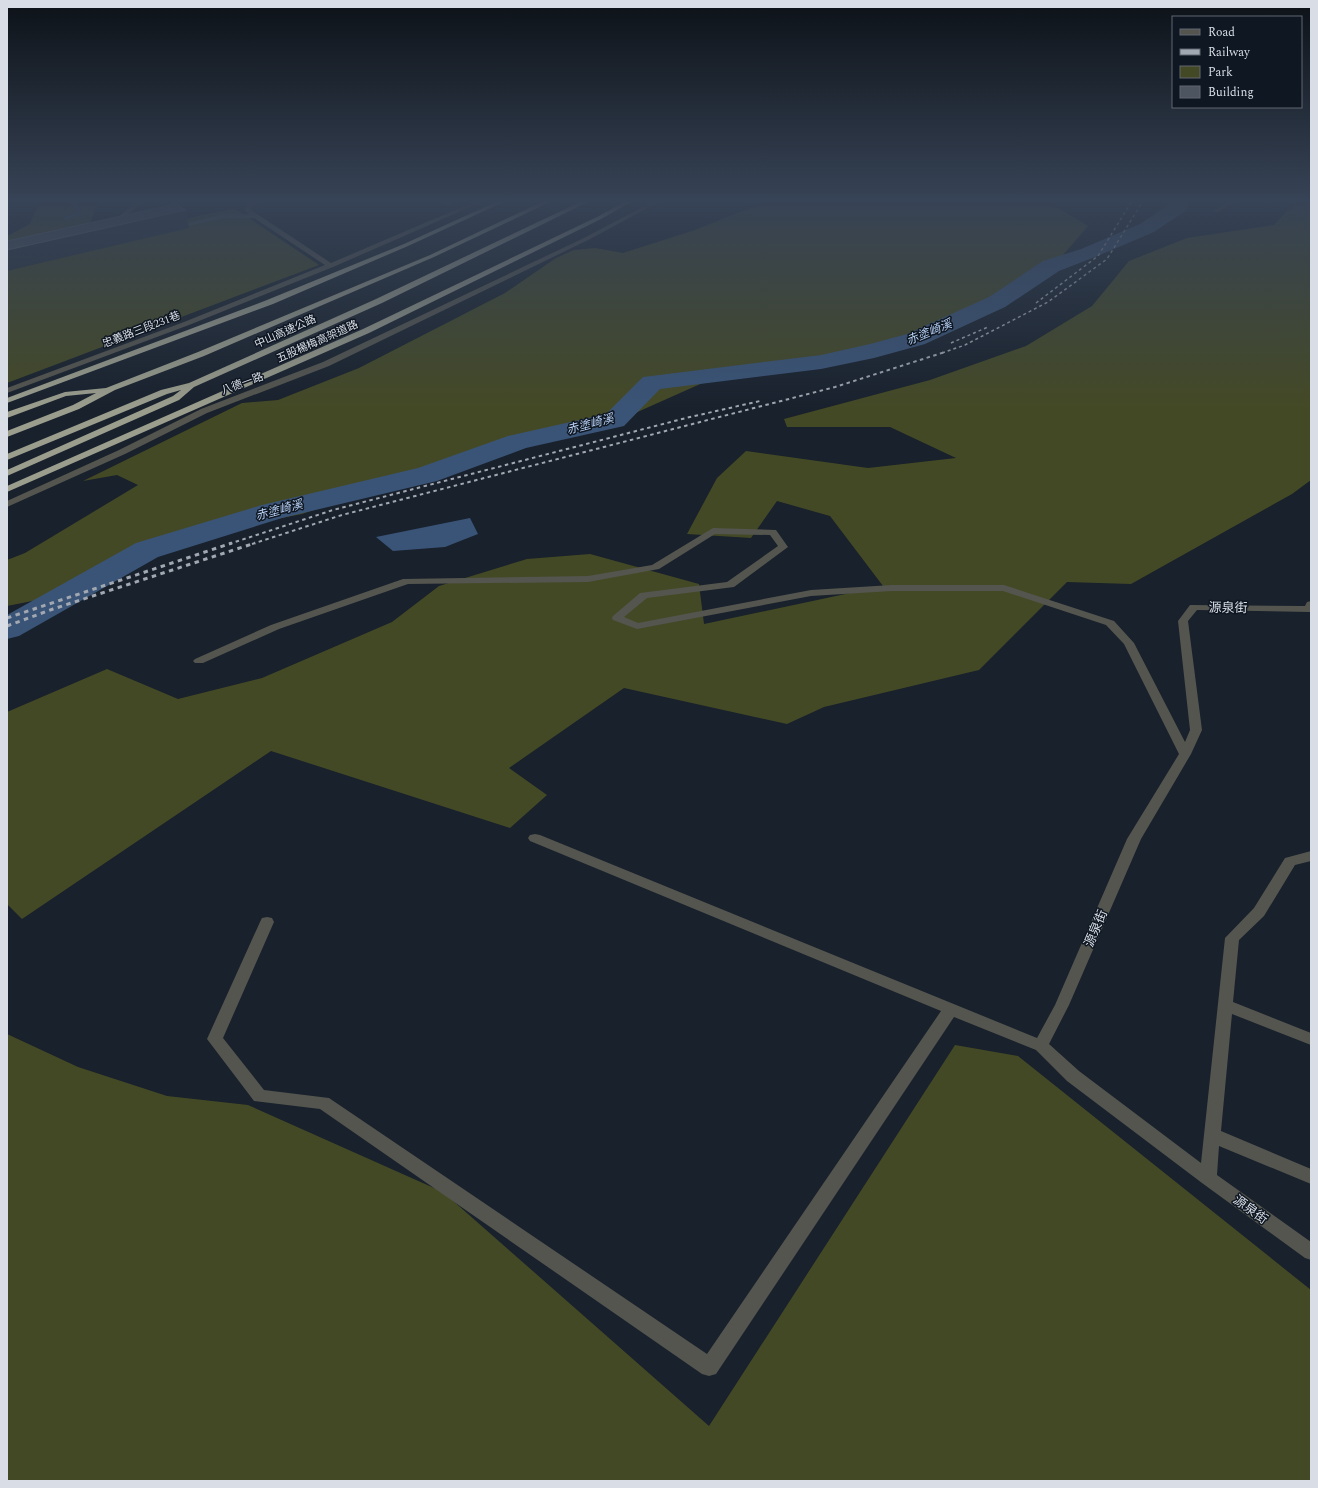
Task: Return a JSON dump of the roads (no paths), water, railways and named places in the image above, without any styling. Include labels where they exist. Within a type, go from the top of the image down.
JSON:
[{"type":"highway","points":[[7,401],[270,302],[345,270]]},
{"type":"highway","name":"中山高速公路","points":[[7,434],[76,407],[112,388],[202,354],[398,270]]},
{"type":"highway","name":"中山高速公路","points":[[7,457],[164,392],[192,385],[379,301],[443,270]]},
{"type":"highway","name":"五股楊梅高架道路","points":[[7,489],[366,331],[492,270]]},
{"type":"highway","points":[[7,473],[176,398],[192,385]]},
{"type":"highway","points":[[7,415],[65,394],[112,388]]},
{"type":"street","name":"忠義路三段231巷","points":[[7,391],[226,308],[320,270]]},
{"type":"street","name":"八德一路","points":[[7,504],[122,452],[204,410],[326,364],[521,270]]},
{"type":"street","points":[[199,661],[275,627],[407,581],[588,579],[656,567],[713,531],[773,532],[783,547],[730,585],[644,595],[617,618],[637,626],[811,593],[892,588],[1004,588],[1110,623],[1130,643],[1185,754]]},
{"type":"street","name":"源泉街","points":[[1311,604],[1309,609],[1194,607],[1183,621],[1196,730],[1185,754],[1134,839],[1062,1005],[1041,1046],[1073,1076],[1208,1178],[1311,1252]]},
{"type":"street","points":[[535,838],[1041,1046]]},
{"type":"street","points":[[1208,1178],[1232,938],[1259,912],[1290,860],[1311,856]]},
{"type":"street","points":[[267,922],[215,1039],[260,1096],[322,1103],[709,1368],[951,1009]]},
{"type":"street","points":[[1225,1005],[1311,1039]]},
{"type":"street","points":[[1212,1135],[1311,1177]]},
{"type":"water","points":[[470,518],[478,534],[445,547],[393,551],[376,537]]},
{"type":"waterway","name":"赤塗崎溪","points":[[7,629],[147,550],[273,511],[427,475],[518,442],[615,420],[652,382],[821,362],[874,351],[916,339],[997,302],[1044,270]]},
{"type":"railway","points":[[1036,303],[1079,270]]},
{"type":"railway","points":[[944,352],[965,345],[1048,302],[1091,270]]},
{"type":"railway","points":[[951,343],[988,327]]},
{"type":"railway","points":[[252,544],[342,515],[835,387],[944,352]]},
{"type":"railway","points":[[229,544],[333,510],[686,418],[760,401]]},
{"type":"railway","points":[[7,626],[53,609],[255,543]]},
{"type":"railway","points":[[7,618],[229,544]]}]
